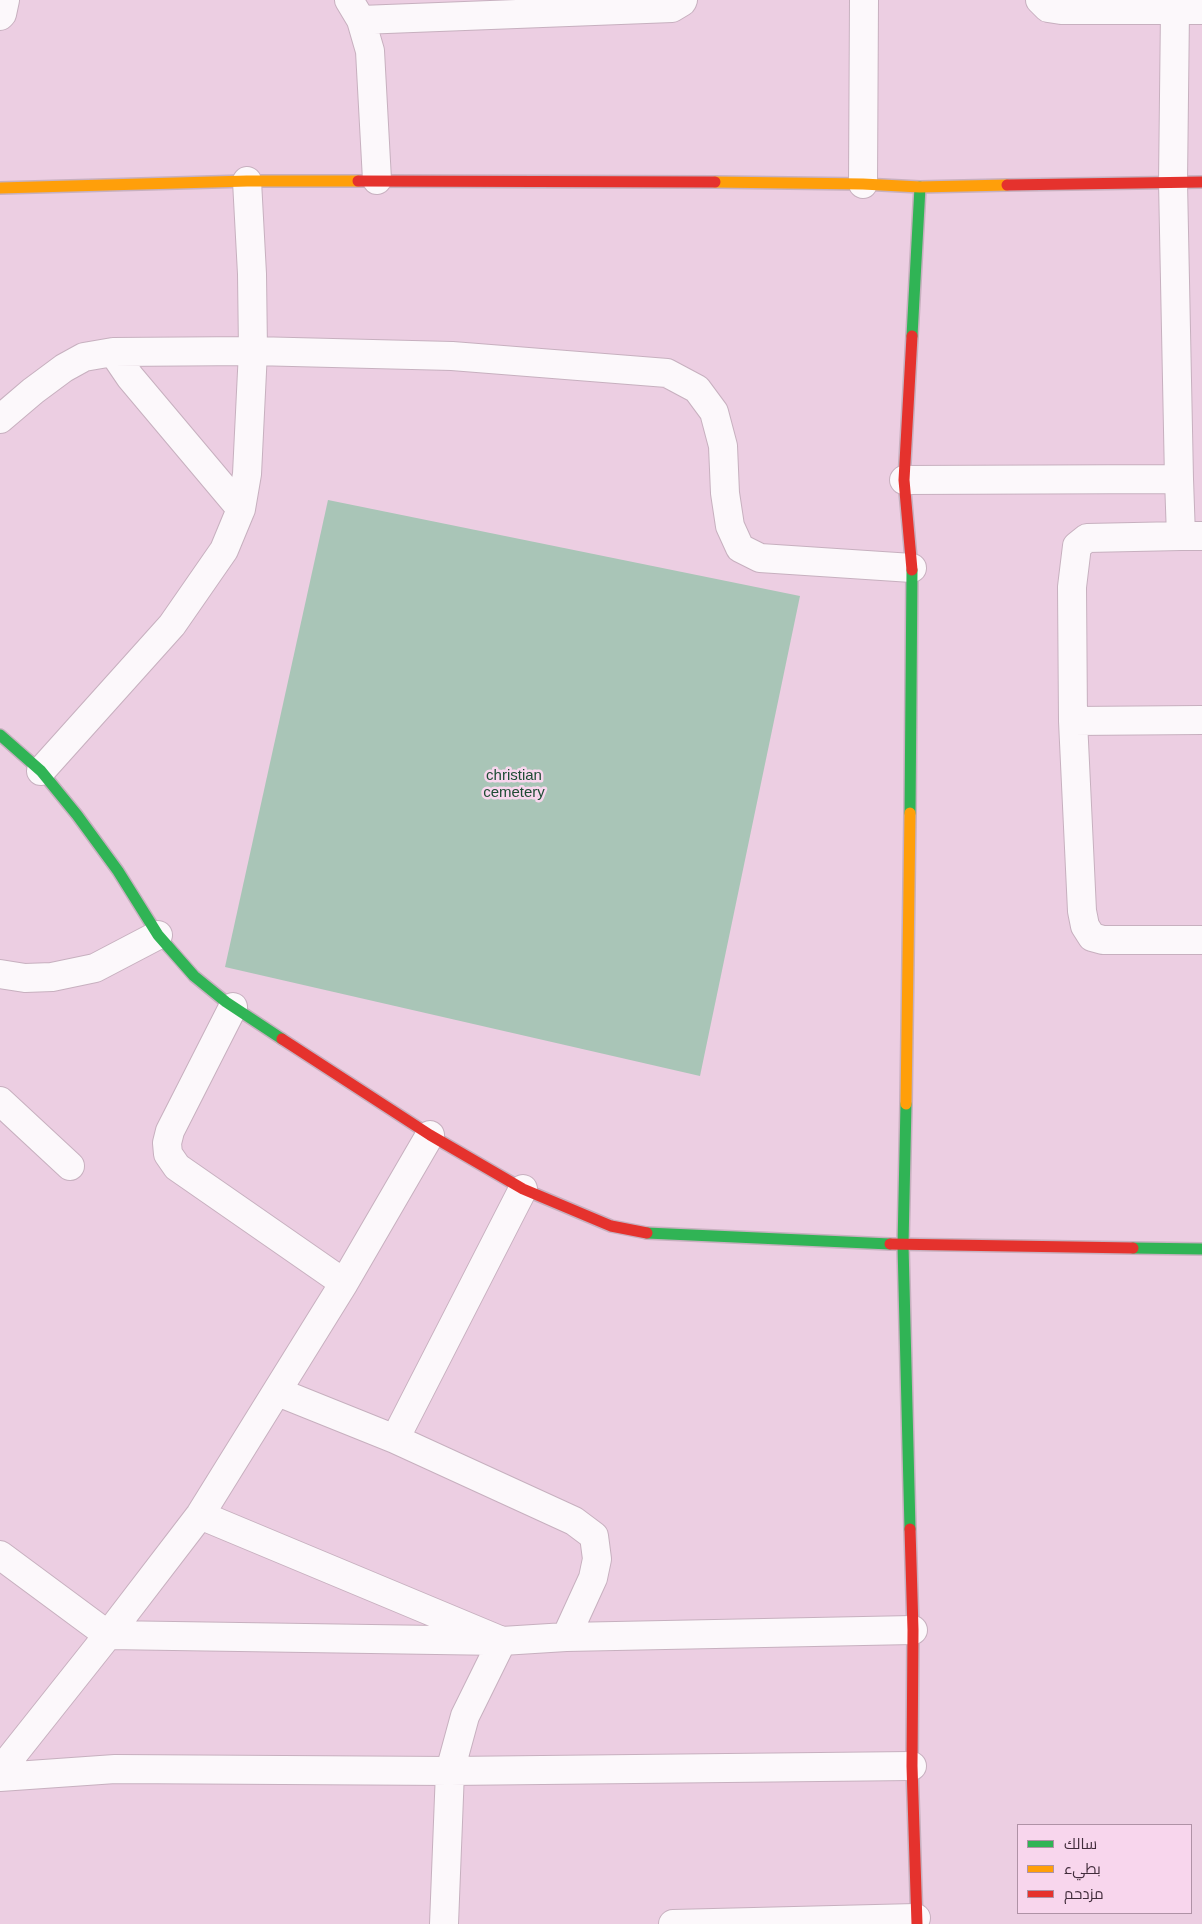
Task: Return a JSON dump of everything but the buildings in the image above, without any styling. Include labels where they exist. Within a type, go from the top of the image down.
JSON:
[{"type":"street","points":[[0,16],[4,0]]},
{"type":"street","points":[[377,180],[370,51],[355,10],[672,8],[683,0]]},
{"type":"street","points":[[863,184],[864,0]]},
{"type":"street","points":[[1040,0],[1048,8],[1061,10],[1202,10]]},
{"type":"street","points":[[1175,10],[1173,182],[1179,479],[1192,536],[1087,538],[1077,546],[1072,587],[1073,721],[1082,911],[1085,926],[1092,937],[1103,940],[1202,940]]},
{"type":"street","points":[[0,188],[247,181],[377,180],[863,184],[920,187],[1202,182]]},
{"type":"street","points":[[41,771],[172,625],[224,550],[241,509],[247,474],[253,351],[252,274],[247,181]]},
{"type":"street","points":[[673,1924],[916,1921],[912,1766],[914,1630],[903,1245],[907,1066],[912,568],[904,480],[920,187]]},
{"type":"street","points":[[0,419],[64,368],[84,357],[114,352],[253,351],[452,356],[667,373],[697,389],[714,412],[723,446],[725,493],[730,526],[740,548],[760,558],[912,568]]},
{"type":"street","points":[[114,352],[139,388],[241,509]]},
{"type":"street","points":[[0,392],[33,391]]},
{"type":"street","points":[[904,480],[1179,479]]},
{"type":"street","points":[[1073,721],[1202,720]]},
{"type":"street","points":[[0,735],[41,771],[77,815],[118,871],[158,935],[194,976],[233,1007],[430,1135],[523,1188],[572,1211],[611,1226],[649,1233],[903,1245],[1202,1249]]},
{"type":"street","points":[[0,974],[25,978],[52,977],[95,968],[158,935]]},
{"type":"street","points":[[233,1007],[170,1131],[167,1144],[168,1154],[177,1167],[344,1283]]},
{"type":"street","points":[[0,1101],[70,1166]]},
{"type":"street","points":[[0,1771],[200,1515],[344,1283],[430,1135]]},
{"type":"street","points":[[395,1439],[523,1188]]},
{"type":"street","points":[[278,1392],[395,1439],[574,1521],[594,1536],[596,1558],[594,1578],[566,1637]]},
{"type":"street","points":[[200,1515],[502,1641]]},
{"type":"street","points":[[0,1555],[108,1635],[502,1641],[566,1637],[914,1630]]},
{"type":"street","points":[[444,1924],[450,1770],[465,1716],[502,1641]]},
{"type":"street","points":[[0,1777],[115,1768],[450,1770],[912,1766]]},
{"type":"green space","name":"christian cemetery","points":[[328,500],[800,596],[700,1076],[225,967]]},
{"type":"traffic: fast","points":[[912,336],[920,187]]},
{"type":"traffic: fast","points":[[910,813],[912,570]]},
{"type":"traffic: fast","points":[[0,735],[41,771],[77,815],[118,871],[158,935],[194,976],[226,1002],[282,1039]]},
{"type":"traffic: fast","points":[[906,1104],[903,1245],[910,1529]]},
{"type":"traffic: fast","points":[[647,1233],[890,1244]]},
{"type":"traffic: fast","points":[[1133,1248],[1202,1249]]},
{"type":"traffic: slow","points":[[0,188],[247,181],[358,181]]},
{"type":"traffic: slow","points":[[715,182],[863,184],[920,187],[1007,185]]},
{"type":"traffic: slow","points":[[906,1104],[910,813]]},
{"type":"traffic: jam","points":[[358,181],[715,182]]},
{"type":"traffic: jam","points":[[1007,185],[1202,182]]},
{"type":"traffic: jam","points":[[912,336],[904,480],[912,570]]},
{"type":"traffic: jam","points":[[282,1039],[430,1135],[523,1189],[611,1226],[647,1233]]},
{"type":"traffic: jam","points":[[890,1244],[1133,1248]]},
{"type":"traffic: jam","points":[[910,1529],[913,1630],[912,1766],[917,1924]]}]
